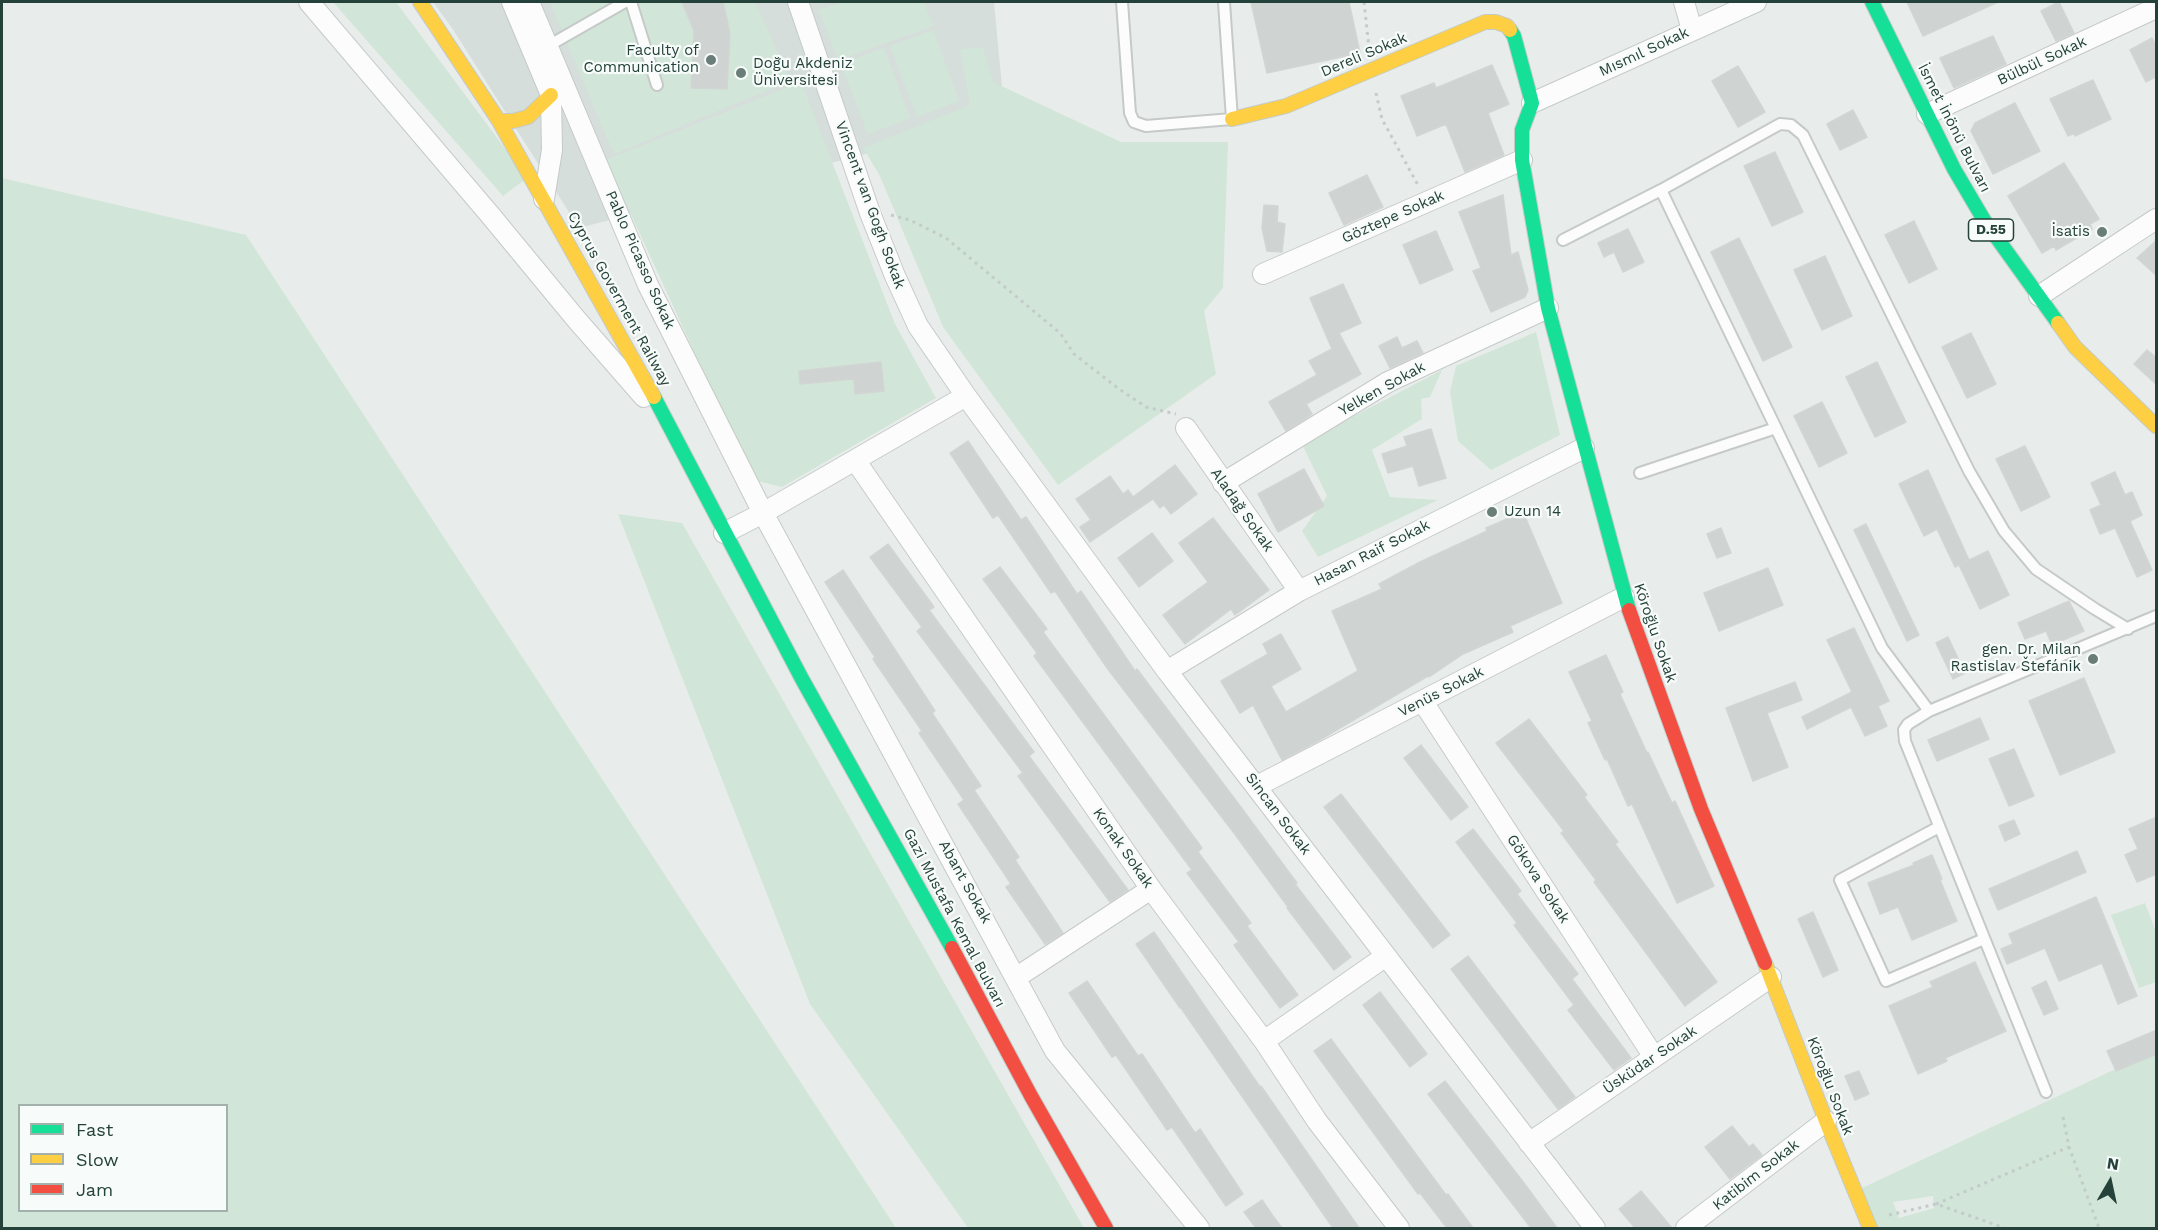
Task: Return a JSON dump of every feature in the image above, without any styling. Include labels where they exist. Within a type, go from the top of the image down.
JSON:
[{"type":"main road","name":"Cyprus Goverment Railway","points":[[420,2],[499,121],[544,198],[670,426],[772,622]]},
{"type":"main road","name":"İsmet İnönü Bulvarı","points":[[1872,2],[1954,169],[1984,220],[2074,346],[2157,426]]},
{"type":"main road","name":"Dereli Sokak","points":[[1232,119],[1286,106],[1485,22],[1496,22],[1507,26],[1514,36],[1532,103]]},
{"type":"main road","points":[[499,121],[513,121],[528,117],[538,110],[551,95]]},
{"type":"main road","name":"Köroğlu Sokak","points":[[1532,103],[1522,130],[1522,160],[1548,308],[1624,597],[1701,809],[1771,977],[1868,1225]]},
{"type":"main road","name":"Gazi Mustafa Kemal Bulvarı","points":[[772,622],[921,890],[1031,1096],[1106,1228]]},
{"type":"street","points":[[309,2],[576,319],[670,426]]},
{"type":"street","points":[[512,2],[551,95],[552,150],[544,198]]},
{"type":"street","name":"Pablo Picasso Sokak","points":[[530,2],[648,285],[763,513]]},
{"type":"street","name":"Vincent van Gogh Sokak","points":[[798,2],[870,213],[895,276],[918,326],[966,396]]},
{"type":"street","points":[[1683,2],[1692,30]]},
{"type":"street","name":"Mısmıl Sokak","points":[[1532,103],[1756,2]]},
{"type":"street","name":"Bülbül Sokak","points":[[1927,114],[2157,8]]},
{"type":"street","name":"Göztepe Sokak","points":[[1263,274],[1522,160]]},
{"type":"street","points":[[2039,296],[2157,219]]},
{"type":"street","name":"Yelken Sokak","points":[[1223,483],[1388,382],[1548,308]]},
{"type":"street","points":[[724,533],[763,513],[966,396]]},
{"type":"street","name":"Sincan Sokak","points":[[966,396],[1167,671],[1595,1228]]},
{"type":"street","name":"Aladağ Sokak","points":[[1183,422],[1299,591]]},
{"type":"street","name":"Hasan Raif Sokak","points":[[1167,671],[1299,591],[1584,448]]},
{"type":"street","name":"Konak Sokak","points":[[855,460],[1151,889],[1264,1041],[1317,1121],[1399,1228]]},
{"type":"street","name":"Abant Sokak","points":[[763,513],[1017,977],[1055,1051],[1199,1228]]},
{"type":"street","name":"Venüs Sokak","points":[[1257,786],[1624,597]]},
{"type":"street","name":"Gökova Sokak","points":[[1423,702],[1654,1057]]},
{"type":"street","points":[[1017,977],[1151,889]]},
{"type":"street","points":[[1264,1041],[1386,957]]},
{"type":"street","name":"Üsküdar Sokak","points":[[1529,1143],[1771,977]]},
{"type":"street","name":"Katibim Sokak","points":[[1686,1228],[1826,1121]]},
{"type":"lane","points":[[548,46],[625,2]]},
{"type":"lane","points":[[631,2],[657,85]]},
{"type":"lane","points":[[1122,2],[1130,113],[1134,122],[1146,126],[1232,119],[1224,2]]},
{"type":"lane","points":[[1563,240],[1661,190],[1780,124],[1791,125],[1803,135],[1970,471],[2004,531],[2036,569],[2128,629]]},
{"type":"lane","points":[[1661,190],[1882,648],[1929,711]]},
{"type":"lane","points":[[1640,473],[1776,428]]},
{"type":"lane","points":[[2046,1092],[1905,741],[1904,730],[1908,724],[1929,711],[2157,616]]},
{"type":"lane","points":[[1939,827],[1840,880],[1886,981],[1984,939]]},
{"type":"path","points":[[1364,2],[1371,70],[1382,119],[1427,202]]},
{"type":"path","points":[[870,213],[910,220],[946,238],[1060,333],[1074,354],[1119,389],[1146,407],[1183,422]]},
{"type":"path","points":[[2063,1116],[2069,1147],[2099,1228]]},
{"type":"path","points":[[1868,1225],[1936,1203],[2069,1147]]},
{"type":"path","points":[[1936,1203],[2005,1228]]},
{"type":"shaded area","name":"Doğu Akdeniz Üniversitesi","points":[[433,2],[994,2],[1005,118],[579,228],[452,28]]},
{"type":"green space","points":[[333,2],[396,2],[527,178],[503,196]]},
{"type":"green space","points":[[550,2],[755,2],[790,81],[614,154]]},
{"type":"green space","points":[[843,2],[924,2],[933,26],[838,60],[819,10]]},
{"type":"green space","points":[[933,30],[959,101],[917,117],[890,46]]},
{"type":"green space","points":[[884,48],[910,118],[868,134],[841,64]]},
{"type":"green space","points":[[983,48],[993,82],[1121,142],[1228,142],[1223,288],[1204,311],[1216,374],[1058,485],[943,327],[879,174],[863,148],[970,105],[960,49]]},
{"type":"green space","points":[[801,82],[895,324],[936,398],[782,487],[753,480],[606,160]]},
{"type":"green space","points":[[2,178],[246,235],[896,1228],[2,1228]]},
{"type":"green space","points":[[1536,332],[1560,435],[1491,470],[1458,441],[1450,392],[1456,366]]},
{"type":"green space","points":[[1442,370],[1430,397],[1421,399],[1422,419],[1372,450],[1390,497],[1438,500],[1318,557],[1302,531],[1327,496],[1303,446],[1333,427]]},
{"type":"green space","points":[[618,514],[682,523],[1084,1228],[968,1228],[810,1004]]},
{"type":"green space","points":[[2145,903],[2156,932],[2156,982],[2139,988],[2111,915]]},
{"type":"green space","points":[[2156,1050],[2156,1228],[1876,1228],[1862,1188]],"holes":[[[1933,1196],[1934,1208],[1899,1218],[1893,1202]]]},
{"type":"building","name":"Faculty of Communication","points":[[682,2],[723,2],[730,33],[727,89],[691,88],[694,31]]},
{"type":"building","points":[[1251,2],[1349,2],[1360,53],[1267,73]]},
{"type":"building","points":[[1907,2],[1998,2],[1923,36]]},
{"type":"building","points":[[2059,2],[2074,33],[2056,41],[2041,11]]},
{"type":"building","points":[[1993,36],[2006,64],[1954,88],[1940,58]]},
{"type":"building","points":[[2152,38],[2157,47],[2157,76],[2146,82],[2130,50]]},
{"type":"building","points":[[1492,65],[1509,104],[1488,113],[1504,155],[1465,172],[1446,124],[1417,136],[1401,96],[1434,83],[1436,88]]},
{"type":"building","points":[[1738,66],[1765,112],[1738,127],[1712,81]]},
{"type":"building","points":[[2093,80],[2111,119],[2075,136],[2074,133],[2068,136],[2050,99]]},
{"type":"building","points":[[2015,103],[2040,151],[1993,174],[1971,131],[1975,123]]},
{"type":"building","points":[[1853,110],[1867,137],[1840,150],[1827,124]]},
{"type":"building","points":[[1775,152],[1803,212],[1772,226],[1744,166]]},
{"type":"building","points":[[2064,163],[2099,219],[2090,224],[2092,229],[2056,250],[2054,246],[2042,253],[2008,196]]},
{"type":"building","points":[[1367,175],[1383,207],[1344,225],[1329,193]]},
{"type":"building","points":[[1503,195],[1511,255],[1518,252],[1528,290],[1525,297],[1491,312],[1473,271],[1481,268],[1459,212]]},
{"type":"building","points":[[1264,205],[1278,206],[1277,222],[1285,224],[1282,252],[1267,251],[1262,228]]},
{"type":"building","points":[[1914,221],[1937,269],[1909,283],[1885,235]]},
{"type":"building","points":[[1628,229],[1644,262],[1623,272],[1614,252],[1604,257],[1598,243]]},
{"type":"building","points":[[1436,231],[1453,270],[1420,284],[1403,245]]},
{"type":"building","points":[[1739,238],[1792,347],[1763,361],[1711,252]]},
{"type":"building","points":[[2157,240],[2157,276],[2137,258]]},
{"type":"building","points":[[1825,256],[1852,316],[1822,330],[1794,270]]},
{"type":"building","points":[[1343,284],[1361,323],[1339,333],[1361,374],[1306,404],[1312,414],[1286,431],[1269,402],[1317,375],[1309,361],[1332,349],[1310,298]]},
{"type":"building","points":[[1971,333],[1996,384],[1967,398],[1942,347]]},
{"type":"building","points":[[1397,337],[1402,348],[1417,341],[1423,353],[1390,368],[1379,346]]},
{"type":"building","points":[[2147,350],[2157,358],[2157,385],[2134,364]]},
{"type":"building","points":[[881,362],[884,391],[855,394],[854,379],[800,384],[799,371]]},
{"type":"building","points":[[1877,362],[1906,422],[1875,437],[1846,377]]},
{"type":"building","points":[[1822,402],[1847,453],[1819,467],[1794,416]]},
{"type":"building","points":[[1431,429],[1446,478],[1419,486],[1413,466],[1388,473],[1382,454],[1407,446],[1404,437]]},
{"type":"building","points":[[968,441],[1021,520],[1026,517],[1077,594],[1081,591],[1135,671],[1137,669],[1351,957],[1334,970],[1234,833],[1107,668],[1055,591],[1051,593],[998,515],[993,518],[950,453]]},
{"type":"building","points":[[2025,446],[2050,497],[2021,511],[1996,459]]},
{"type":"building","points":[[1175,465],[1197,494],[1171,514],[1164,505],[1160,508],[1153,499],[1090,542],[1080,527],[1091,520],[1076,499],[1110,476],[1123,494],[1128,490],[1133,497]]},
{"type":"building","points":[[1304,469],[1324,506],[1278,532],[1258,494]]},
{"type":"building","points":[[1928,470],[1969,560],[1955,567],[1937,529],[1924,536],[1899,484]]},
{"type":"building","points":[[2115,472],[2125,495],[2132,492],[2142,515],[2130,521],[2152,570],[2137,577],[2115,528],[2100,534],[2090,510],[2101,505],[2091,483]]},
{"type":"building","points":[[1523,512],[1562,603],[1510,626],[1513,632],[1463,654],[1429,677],[1282,760],[1253,705],[1240,713],[1221,681],[1268,654],[1263,644],[1281,634],[1301,669],[1271,686],[1286,712],[1358,671],[1332,611],[1382,589],[1379,584],[1487,531],[1486,528]]},
{"type":"building","points":[[1213,518],[1269,590],[1235,615],[1231,609],[1185,644],[1163,615],[1208,582],[1179,543]]},
{"type":"building","points":[[1866,524],[1919,635],[1907,641],[1854,530]]},
{"type":"building","points":[[1721,528],[1731,553],[1717,558],[1707,534]]},
{"type":"building","points":[[1152,533],[1173,561],[1139,587],[1118,558]]},
{"type":"building","points":[[888,544],[934,607],[929,610],[1034,752],[1029,756],[1128,890],[1110,902],[1018,776],[1023,773],[917,631],[922,627],[870,557]]},
{"type":"building","points":[[1988,551],[2009,595],[1980,609],[1959,565]]},
{"type":"building","points":[[1000,567],[1047,629],[1043,632],[1202,848],[1198,852],[1251,923],[1247,926],[1298,995],[1280,1008],[1234,945],[1239,942],[1187,873],[1192,870],[1034,656],[1037,653],[983,579]]},
{"type":"building","points":[[1768,568],[1783,605],[1719,631],[1704,593]]},
{"type":"building","points":[[843,570],[935,711],[932,713],[981,786],[974,790],[1019,857],[1015,860],[1063,933],[1045,944],[1006,887],[1011,884],[958,804],[964,800],[919,733],[922,731],[825,582]]},
{"type":"building","points":[[2069,601],[2084,631],[2052,645],[2046,631],[2025,639],[2018,623]]},
{"type":"building","points":[[1854,628],[1889,701],[1878,706],[1887,726],[1865,736],[1851,707],[1807,729],[1802,717],[1852,692],[1827,640]]},
{"type":"building","points":[[1948,637],[1965,673],[1953,679],[1936,643]]},
{"type":"building","points":[[1606,655],[1623,692],[1620,694],[1647,753],[1672,803],[1675,801],[1714,886],[1677,903],[1632,804],[1628,806],[1607,759],[1605,760],[1588,723],[1592,721],[1569,672]]},
{"type":"building","points":[[2084,678],[2115,752],[2060,775],[2029,701]]},
{"type":"building","points":[[1795,682],[1802,700],[1767,713],[1788,767],[1753,781],[1726,708]]},
{"type":"building","points":[[1980,718],[1989,739],[1937,761],[1928,740]]},
{"type":"building","points":[[1529,719],[1587,795],[1584,797],[1618,842],[1615,844],[1717,982],[1685,1006],[1594,882],[1596,880],[1561,833],[1564,831],[1496,743]]},
{"type":"building","points":[[1421,745],[1468,807],[1451,820],[1404,758]]},
{"type":"building","points":[[2014,749],[2034,796],[2009,806],[1989,759]]},
{"type":"building","points":[[1341,794],[1450,935],[1433,948],[1324,807]]},
{"type":"building","points":[[2157,817],[2157,874],[2137,882],[2125,855],[2138,849],[2129,829]]},
{"type":"building","points":[[2014,820],[2020,834],[2005,841],[1999,826]]},
{"type":"building","points":[[1473,829],[1521,891],[1517,894],[1578,974],[1572,979],[1631,1058],[1614,1070],[1568,1010],[1574,1005],[1514,925],[1517,923],[1456,842]]},
{"type":"building","points":[[2077,851],[2086,872],[1998,910],[1989,889]]},
{"type":"building","points":[[1932,855],[1957,921],[1912,940],[1898,907],[1880,914],[1868,883],[1914,865],[1913,863]]},
{"type":"building","points":[[2096,897],[2137,996],[2118,1004],[2102,963],[2059,981],[2045,948],[2007,964],[2001,949],[2013,944],[2009,934]]},
{"type":"building","points":[[1813,912],[1838,970],[1823,977],[1798,919]]},
{"type":"building","points":[[1154,932],[1359,1228],[1333,1228],[1180,1008],[1136,944]]},
{"type":"building","points":[[1468,956],[1575,1097],[1558,1109],[1451,969]]},
{"type":"building","points":[[1975,962],[2006,1031],[1945,1058],[1947,1061],[1918,1074],[1889,1006],[1933,987],[1930,982]]},
{"type":"building","points":[[1087,981],[1138,1056],[1142,1054],[1195,1133],[1200,1129],[1243,1194],[1226,1206],[1172,1127],[1167,1130],[1116,1055],[1112,1057],[1069,993]]},
{"type":"building","points":[[2046,981],[2058,1009],[2044,1015],[2032,988]]},
{"type":"building","points":[[1380,992],[1427,1054],[1410,1067],[1363,1005]]},
{"type":"building","points":[[2157,1030],[2157,1054],[2116,1071],[2107,1051]]},
{"type":"building","points":[[1331,1039],[1473,1228],[1447,1228],[1420,1193],[1418,1194],[1314,1051]]},
{"type":"building","points":[[1859,1071],[1869,1094],[1855,1100],[1845,1076]]},
{"type":"building","points":[[1445,1081],[1557,1228],[1531,1228],[1428,1094]]},
{"type":"building","points":[[1732,1126],[1749,1147],[1753,1144],[1762,1155],[1730,1179],[1705,1147]]},
{"type":"building","points":[[1641,1191],[1672,1228],[1635,1228],[1619,1209]]},
{"type":"building","points":[[1262,1200],[1282,1228],[1256,1228],[1244,1212]]},
{"type":"traffic: fast","points":[[1872,2],[1954,169],[1984,220],[2058,323]]},
{"type":"traffic: fast","points":[[1510,30],[1514,36],[1532,103],[1522,130],[1522,160],[1548,308],[1629,610]]},
{"type":"traffic: fast","points":[[654,397],[802,679],[952,948]]},
{"type":"traffic: slow","points":[[420,2],[499,121],[654,397]]},
{"type":"traffic: slow","points":[[1232,119],[1286,106],[1485,22],[1496,22],[1507,26],[1510,30]]},
{"type":"traffic: slow","points":[[499,121],[513,121],[528,117],[551,95]]},
{"type":"traffic: slow","points":[[2058,323],[2075,347],[2156,426]]},
{"type":"traffic: slow","points":[[1765,963],[1870,1228]]},
{"type":"traffic: jam","points":[[1629,610],[1701,809],[1765,963]]},
{"type":"traffic: jam","points":[[952,948],[1031,1096],[1106,1228]]},
{"type":"place","name":"Faculty of Communication","points":[[711,60]]},
{"type":"place","name":"Doğu Akdeniz Üniversitesi","points":[[741,73]]},
{"type":"place","name":"İsatis","points":[[2102,232]]},
{"type":"place","name":"Uzun 14","points":[[1492,512]]},
{"type":"place","name":"gen. Dr. Milan Rastislav Štefánik","points":[[2093,659]]}]
